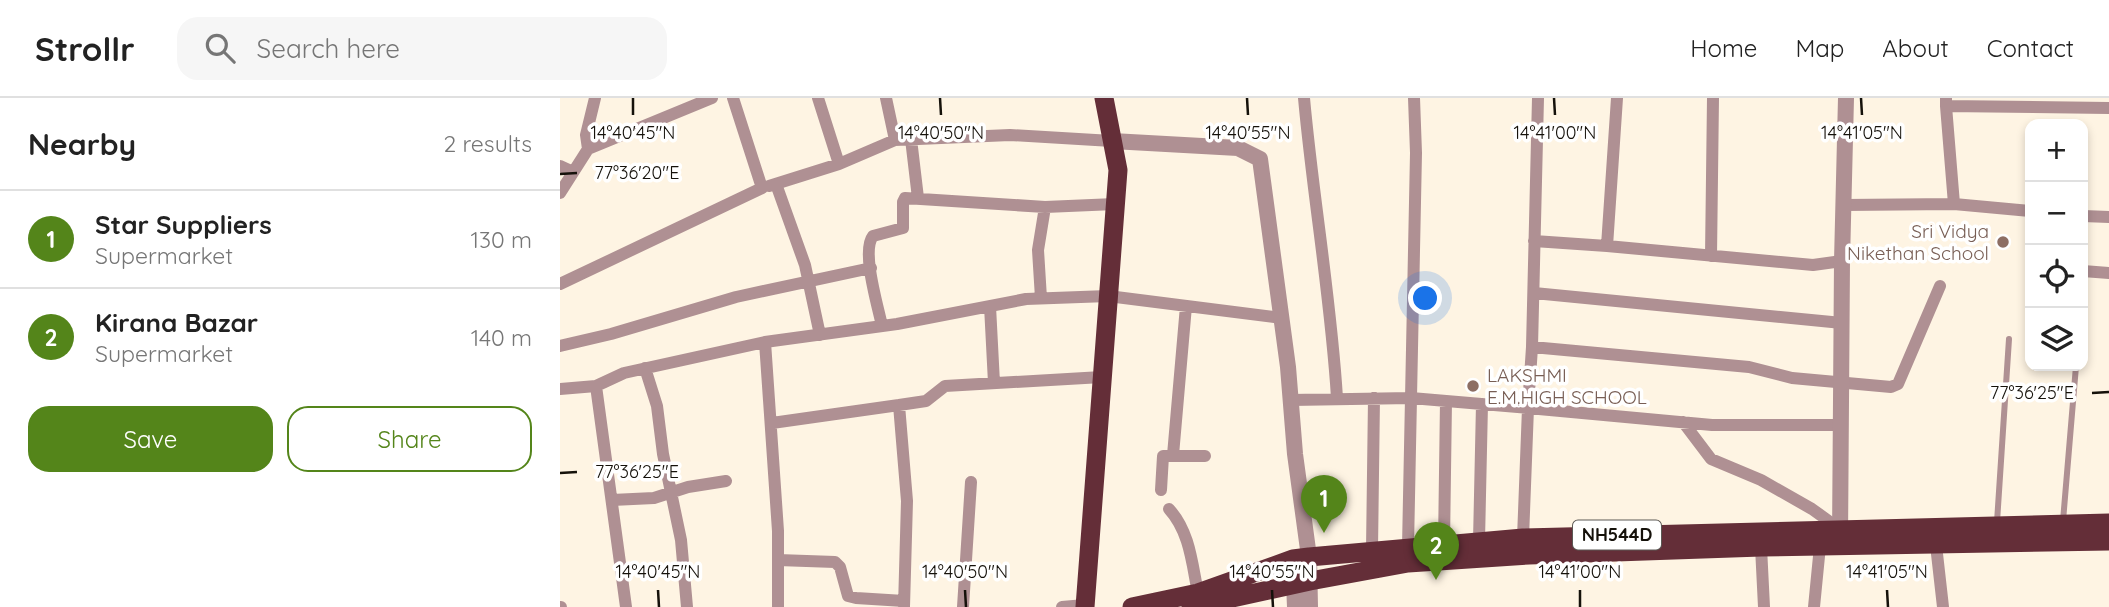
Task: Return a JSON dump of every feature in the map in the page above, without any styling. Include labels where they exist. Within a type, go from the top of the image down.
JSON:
[{"type":"highway","points":[[1085,606],[1118,170],[1104,98]]},
{"type":"highway","name":"NH544D","points":[[1132,607],[1194,600],[1408,563],[1529,555],[1820,546],[1840,538],[1936,545],[2109,523]]},
{"type":"highway","name":"NH544D","points":[[1194,600],[1301,558],[1523,538],[1840,538],[1997,527],[2053,531],[2109,541]]},
{"type":"street","points":[[560,193],[587,149],[586,135],[595,98]]},
{"type":"street","points":[[587,149],[712,98]]},
{"type":"street","points":[[733,98],[762,188]]},
{"type":"street","points":[[818,98],[839,164]]},
{"type":"street","points":[[886,98],[895,140]]},
{"type":"street","points":[[1304,98],[1333,326],[1337,398]]},
{"type":"street","points":[[1408,547],[1416,153],[1413,98]]},
{"type":"street","points":[[1523,538],[1534,293],[1538,98]]},
{"type":"street","points":[[1607,247],[1617,98]]},
{"type":"street","points":[[1711,256],[1713,98]]},
{"type":"street","points":[[1840,538],[1846,98]]},
{"type":"street","points":[[1954,204],[1946,102],[2109,108]]},
{"type":"street","points":[[560,284],[762,188],[839,164],[895,140],[1010,135],[1238,149],[1260,159],[1291,400],[1302,582],[1310,607]]},
{"type":"street","points":[[911,139],[918,198]]},
{"type":"street","points":[[560,166],[573,172]]},
{"type":"street","points":[[776,184],[805,265],[820,335]]},
{"type":"street","points":[[882,326],[868,250],[871,238],[902,229],[904,200],[918,198],[1045,207],[1115,204]]},
{"type":"street","points":[[1844,205],[1954,204],[2025,211]]},
{"type":"street","points":[[1041,298],[1038,250],[1045,207]]},
{"type":"street","points":[[2088,216],[2109,217]]},
{"type":"street","points":[[1534,241],[1813,265],[1842,261]]},
{"type":"street","points":[[560,346],[611,334],[736,297],[871,268]]},
{"type":"street","points":[[2088,271],[2109,273]]},
{"type":"street","points":[[1532,347],[1749,367],[1792,378],[1891,387],[1898,384],[1940,286]]},
{"type":"street","points":[[1534,293],[1842,324]]},
{"type":"street","points":[[560,388],[596,386],[624,373],[765,342],[882,326],[1041,298],[1108,296],[1282,318]]},
{"type":"street","points":[[990,306],[995,383]]},
{"type":"street","points":[[1173,455],[1186,306]]},
{"type":"street","points":[[765,342],[772,423],[778,607]]},
{"type":"street","points":[[645,368],[657,406],[670,493],[681,540],[687,607]]},
{"type":"street","points":[[772,423],[926,401],[945,386],[1102,377]]},
{"type":"street","points":[[596,386],[625,607]]},
{"type":"street","points":[[1372,550],[1374,398]]},
{"type":"street","points":[[1291,400],[1411,398],[1712,425],[1842,425]]},
{"type":"street","points":[[1444,544],[1447,401]]},
{"type":"street","points":[[1479,541],[1482,404]]},
{"type":"street","points":[[778,560],[835,562],[841,567],[848,596],[904,604],[907,501],[899,405]]},
{"type":"street","points":[[1683,422],[1711,460],[1761,480],[1812,509],[1840,538]]},
{"type":"street","points":[[1161,490],[1162,457],[1205,456]]},
{"type":"street","points":[[612,500],[654,498],[688,487],[726,481]]},
{"type":"street","points":[[963,607],[971,482]]},
{"type":"street","points":[[1169,509],[1182,527],[1186,538],[1194,600]]},
{"type":"street","points":[[1936,545],[1943,607]]},
{"type":"street","points":[[1814,607],[1820,546]]},
{"type":"street","points":[[1762,547],[1764,607]]},
{"type":"street","points":[[1295,607],[1302,582]]},
{"type":"street","points":[[1062,607],[1085,606]]},
{"type":"lane","points":[[1997,527],[2009,339]]},
{"type":"lane","points":[[2053,531],[2075,371]]},
{"type":"place","name":"Sri Vidya Nikethan School","points":[[2003,242]]},
{"type":"place","name":"LAKSHMI E.M.HIGH SCHOOL","points":[[1473,386]]},
{"type":"place","name":"Star Suppliers","points":[[1324,533]]},
{"type":"place","name":"Kirana Bazar","points":[[1436,580]]}]
